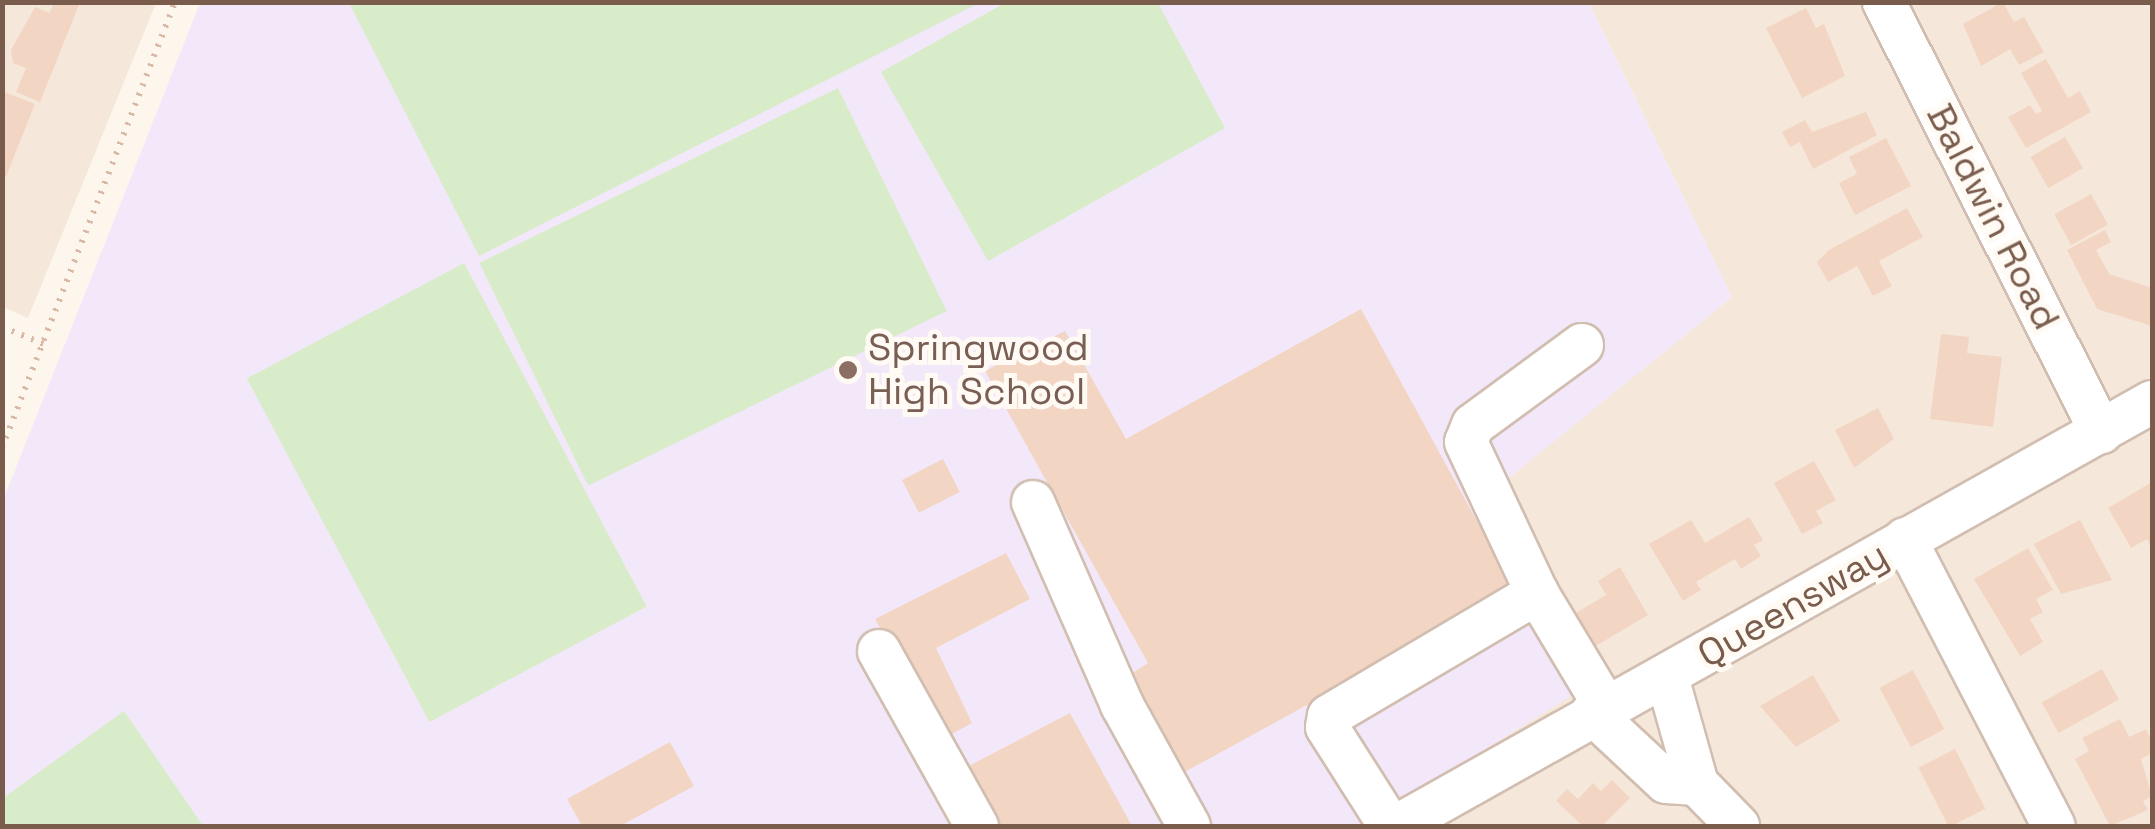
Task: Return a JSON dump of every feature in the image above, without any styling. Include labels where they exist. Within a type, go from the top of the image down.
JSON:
[{"type":"street","name":"Baldwin Road","points":[[1884,2],[2101,432]]},
{"type":"street","points":[[1582,345],[1474,425],[1466,442],[1537,593],[1599,711],[1666,782],[1697,784]]},
{"type":"street","name":"Queensway","points":[[1394,826],[1599,711],[1667,678],[1905,539],[2152,402]]},
{"type":"street","points":[[1033,502],[1122,705],[1189,826]]},
{"type":"street","points":[[1905,539],[2054,826]]},
{"type":"street","points":[[1394,826],[1327,727],[1329,716],[1537,593]]},
{"type":"street","points":[[879,651],[977,826]]},
{"type":"street","points":[[1667,678],[1697,784],[1738,826]]},
{"type":"path","points":[[2,448],[175,2]]},
{"type":"path","points":[[2,327],[44,344]]},
{"type":"shaded area","points":[[2,3],[156,3],[28,318],[3,307]]},
{"type":"shaded area","name":"Springwood High School","points":[[200,3],[1589,3],[1732,297],[1494,490],[1592,683],[1426,786],[1443,826],[3,826],[2,503]]},
{"type":"shaded area","points":[[1589,3],[2152,3],[2152,826],[1441,824],[1426,786],[1493,490],[1732,297]]},
{"type":"green space","points":[[349,2],[981,2],[479,256],[349,3]]},
{"type":"green space","points":[[1005,3],[1158,3],[1225,128],[988,261],[881,72]]},
{"type":"green space","points":[[838,88],[947,311],[588,486],[479,263]]},
{"type":"green space","points":[[464,263],[647,606],[429,722],[247,378]]},
{"type":"green space","points":[[124,711],[203,826],[3,826],[3,798]]},
{"type":"building","points":[[54,2],[80,2],[40,102],[16,92],[26,68],[13,63],[11,50],[35,7],[50,13]]},
{"type":"building","points":[[2003,2],[2014,22],[2024,17],[2044,52],[2019,65],[2010,49],[1981,66],[1963,24]]},
{"type":"building","points":[[1806,8],[1816,28],[1824,24],[1845,76],[1802,98],[1766,28]]},
{"type":"building","points":[[2046,59],[2068,98],[2080,91],[2091,112],[2026,148],[2008,117],[2030,105],[2036,114],[2042,111],[2021,73]]},
{"type":"building","points":[[2,91],[35,104],[6,177],[2,175]]},
{"type":"building","points":[[1866,112],[1877,135],[1813,169],[1800,142],[1790,147],[1782,132],[1805,120],[1812,132]]},
{"type":"building","points":[[2065,137],[2083,168],[2048,188],[2030,157]]},
{"type":"building","points":[[1886,138],[1911,186],[1855,215],[1839,183],[1857,174],[1849,157]]},
{"type":"building","points":[[2091,194],[2108,225],[2071,245],[2054,214]]},
{"type":"building","points":[[1907,208],[1923,237],[1879,261],[1892,286],[1873,296],[1857,266],[1828,282],[1817,262],[1829,250]]},
{"type":"building","points":[[2105,230],[2111,242],[2096,250],[2109,274],[2152,288],[2152,326],[2097,309],[2067,250]]},
{"type":"building","points":[[1361,309],[1515,591],[1181,774],[1126,677],[1148,663],[985,371],[1065,331],[1126,439]]},
{"type":"building","points":[[1941,334],[1969,337],[1967,353],[2002,357],[1993,427],[1930,419]]},
{"type":"building","points":[[1878,408],[1894,439],[1854,468],[1835,430]]},
{"type":"building","points":[[943,459],[960,492],[919,513],[902,480]]},
{"type":"building","points":[[1814,461],[1836,500],[1816,511],[1823,523],[1802,534],[1774,483]]},
{"type":"building","points":[[2152,482],[2152,549],[2147,539],[2131,548],[2108,508]]},
{"type":"building","points":[[1749,517],[1763,540],[1754,545],[1761,556],[1741,569],[1735,559],[1696,582],[1701,590],[1683,601],[1649,544],[1691,520],[1705,543]]},
{"type":"building","points":[[2080,520],[2112,580],[2061,594],[2034,544]]},
{"type":"building","points":[[2028,548],[2053,590],[2036,599],[2043,612],[2030,619],[2043,642],[2020,656],[1974,579]]},
{"type":"building","points":[[1006,553],[1030,599],[936,648],[972,723],[941,740],[875,619]]},
{"type":"building","points":[[1620,567],[1648,615],[1594,647],[1574,614],[1606,595],[1598,581]]},
{"type":"building","points":[[2102,669],[2119,700],[2059,733],[2042,702]]},
{"type":"building","points":[[1913,670],[1944,729],[1911,747],[1879,688]]},
{"type":"building","points":[[1813,675],[1840,721],[1796,747],[1760,706]]},
{"type":"building","points":[[1070,713],[1132,826],[995,826],[963,769]]},
{"type":"building","points":[[2120,719],[2129,737],[2146,729],[2152,742],[2152,753],[2141,759],[2152,796],[2143,801],[2148,810],[2110,826],[2075,759],[2089,751],[2082,738]]},
{"type":"building","points":[[670,742],[694,786],[620,826],[582,826],[567,799]]},
{"type":"building","points":[[1955,749],[1985,809],[1948,826],[1918,768]]},
{"type":"building","points":[[1612,780],[1630,798],[1602,826],[1583,826],[1556,801],[1567,789],[1578,799],[1593,783],[1601,791]]},
{"type":"place","name":"Springwood High School","points":[[848,370]]}]
